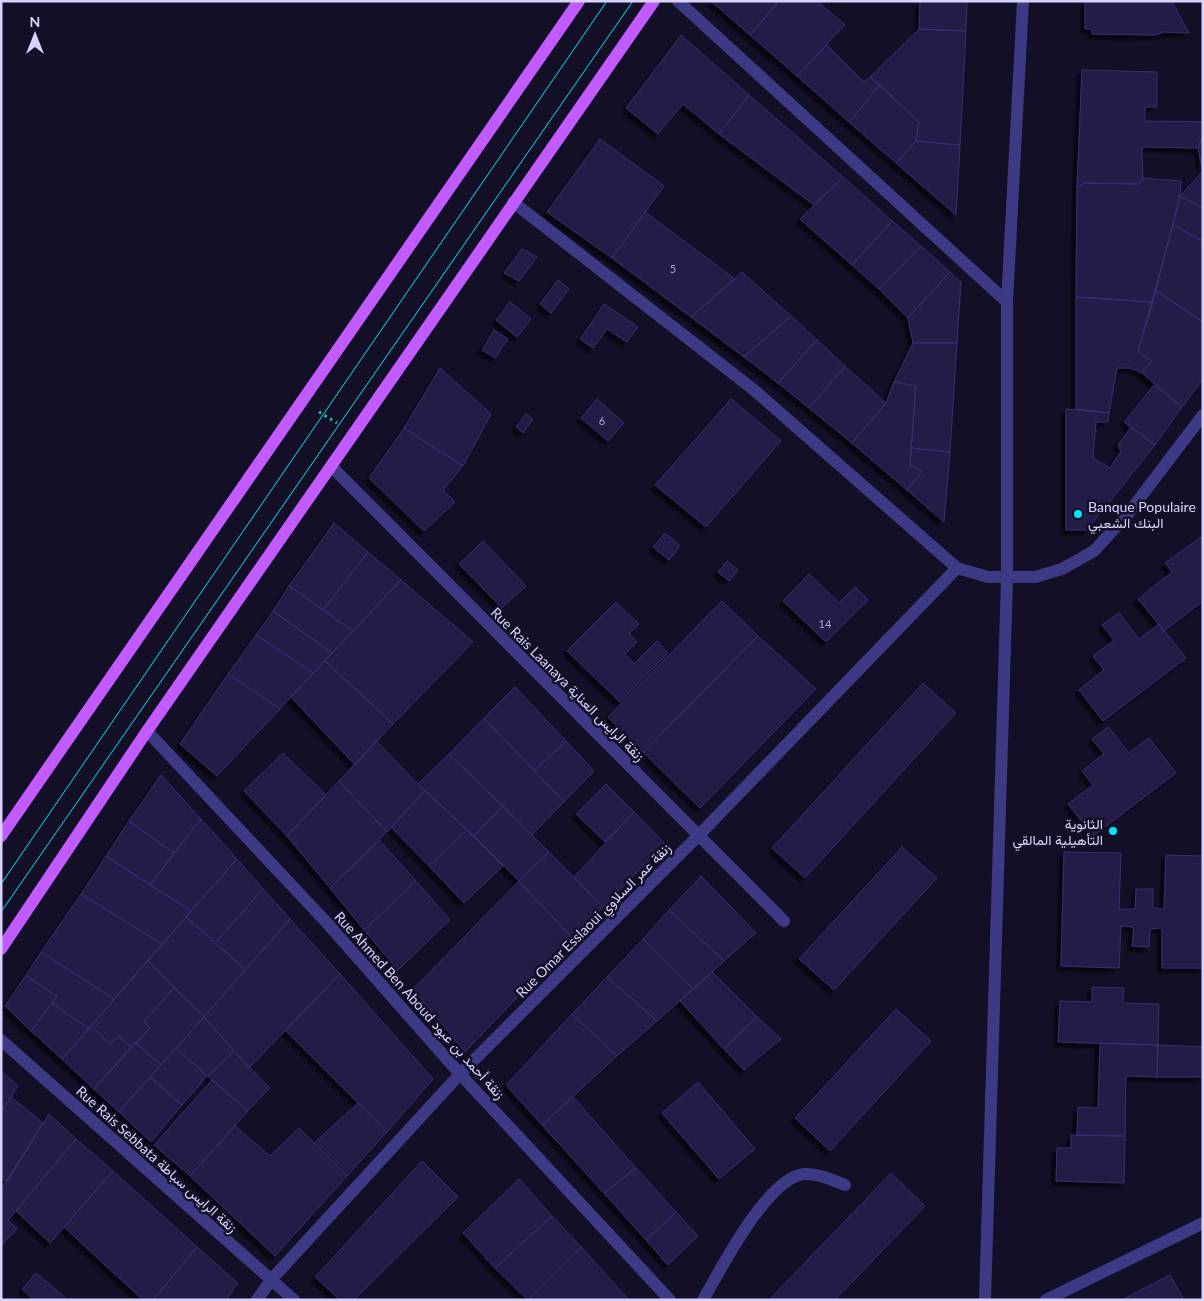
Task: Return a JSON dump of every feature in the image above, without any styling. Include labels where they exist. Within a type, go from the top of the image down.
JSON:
[{"type":"main road","points":[[1,836],[579,1]]},
{"type":"main road","points":[[1,949],[147,731],[654,1]]},
{"type":"street","points":[[678,1],[1007,302]]},
{"type":"street","points":[[984,1300],[1007,579],[1007,302],[1023,1]]},
{"type":"street","points":[[513,202],[754,390],[957,568],[988,577],[1007,579],[1035,577],[1062,569],[1094,551],[1127,515],[1203,415]]},
{"type":"street","name":"Rue Rais Laanaya زنقة الرايس العناية","points":[[332,467],[784,921]]},
{"type":"street","name":"Rue Omar Esslaoui زنقة عمر السلاوي","points":[[258,1300],[271,1280],[460,1074],[698,836],[957,568]]},
{"type":"street","name":"Rue Ahmed Ben Aboud زنقة أحمد بن عبود","points":[[147,731],[327,923],[460,1074],[670,1300]]},
{"type":"street","name":"Rue Rais Sebbata زنقة الرايس سباطة","points":[[1,1040],[294,1300]]},
{"type":"street","points":[[703,1300],[732,1249],[770,1195],[790,1180],[802,1174],[814,1174],[845,1184]]},
{"type":"street","points":[[1046,1300],[1203,1222]]},
{"type":"path","points":[[301,401],[355,434]]},
{"type":"building","points":[[711,1],[775,1],[777,3],[750,35]]},
{"type":"building","points":[[779,1],[817,1],[845,25],[797,76],[750,35]]},
{"type":"building","points":[[920,1],[967,1],[966,31],[919,29]]},
{"type":"building","points":[[1085,1],[1172,1],[1189,33],[1163,32],[1156,35],[1092,34],[1092,29],[1085,29]]},
{"type":"building","points":[[919,29],[966,31],[960,145],[916,141],[919,122],[870,77]]},
{"type":"building","points":[[681,35],[749,95],[719,134],[683,104],[658,134],[626,108]]},
{"type":"building","points":[[827,45],[864,82],[870,77],[880,85],[849,122],[797,76]]},
{"type":"building","points":[[1082,70],[1157,72],[1157,107],[1145,107],[1145,121],[1203,122],[1203,135],[1198,148],[1142,147],[1143,178],[1139,184],[1085,183],[1077,187]]},
{"type":"building","points":[[880,85],[919,122],[916,141],[896,163],[849,122]]},
{"type":"building","points":[[749,95],[843,177],[814,205],[719,134]]},
{"type":"building","points":[[1203,135],[1203,173],[1198,148]]},
{"type":"building","points":[[600,139],[664,186],[612,258],[547,212]]},
{"type":"building","points":[[916,141],[960,145],[956,215],[896,163]]},
{"type":"building","points":[[1203,173],[1203,208],[1180,196]]},
{"type":"building","points":[[843,177],[892,221],[852,265],[800,219]]},
{"type":"building","points":[[1143,178],[1181,181],[1180,196],[1153,302],[1076,297],[1077,187],[1085,183],[1139,184]]},
{"type":"building","points":[[1180,196],[1203,208],[1203,241],[1173,225]]},
{"type":"building","points":[[645,212],[735,279],[691,317],[612,258]]},
{"type":"building","points":[[892,221],[921,246],[879,289],[852,265]]},
{"type":"building","points":[[1173,225],[1203,241],[1203,322],[1155,290]]},
{"type":"building","points":[[921,246],[950,272],[908,318],[879,289]]},
{"type":"building","points":[[522,249],[537,257],[519,281],[504,273]]},
{"type":"building","points":[[742,272],[791,316],[744,357],[691,317]]},
{"type":"building","points":[[950,272],[961,282],[957,343],[913,343],[908,318]]},
{"type":"building","points":[[558,280],[569,289],[551,313],[540,304]]},
{"type":"building","points":[[1155,290],[1203,322],[1203,379],[1182,407],[1142,373],[1152,361],[1138,351]]},
{"type":"building","points":[[1076,297],[1153,302],[1138,351],[1152,361],[1142,373],[1131,368],[1117,368],[1109,413],[1076,409]]},
{"type":"building","points":[[510,302],[531,319],[517,337],[496,320]]},
{"type":"building","points":[[604,304],[638,327],[627,342],[607,329],[593,348],[580,339]]},
{"type":"building","points":[[791,316],[817,340],[778,383],[744,357]]},
{"type":"building","points":[[494,330],[508,339],[495,358],[482,350]]},
{"type":"building","points":[[817,340],[845,366],[809,408],[778,383]]},
{"type":"building","points":[[913,343],[957,343],[950,452],[911,448],[916,386],[894,382]]},
{"type":"building","points":[[845,366],[886,403],[852,443],[809,408]]},
{"type":"building","points":[[440,368],[491,414],[463,466],[404,428]]},
{"type":"building","points":[[894,382],[916,386],[910,466],[922,471],[907,490],[852,443],[886,403]]},
{"type":"building","points":[[1154,385],[1182,407],[1155,445],[1124,422]]},
{"type":"building","points":[[597,399],[624,423],[608,441],[581,418]]},
{"type":"building","points":[[731,399],[781,441],[706,527],[655,485]]},
{"type":"building","points":[[1066,409],[1109,413],[1108,422],[1096,422],[1093,458],[1110,468],[1121,451],[1118,445],[1131,427],[1155,445],[1087,530],[1066,530]]},
{"type":"building","points":[[526,414],[533,419],[523,433],[516,427]]},
{"type":"building","points":[[404,428],[463,466],[443,490],[455,502],[424,531],[369,478]]},
{"type":"building","points":[[911,448],[950,452],[944,522],[907,490],[922,471],[910,466]]},
{"type":"building","points":[[334,523],[368,552],[323,610],[289,586]]},
{"type":"building","points":[[665,533],[680,546],[669,560],[653,547]]},
{"type":"building","points":[[1201,537],[1203,540],[1203,601],[1164,631],[1138,599],[1172,572],[1165,563]]},
{"type":"building","points":[[483,541],[526,586],[502,608],[459,564]]},
{"type":"building","points":[[368,552],[401,580],[353,631],[323,610]]},
{"type":"building","points":[[727,561],[738,570],[729,581],[718,572]]},
{"type":"building","points":[[809,574],[839,603],[855,587],[868,600],[826,642],[783,601]]},
{"type":"building","points":[[401,580],[473,642],[393,724],[325,661]]},
{"type":"building","points":[[289,586],[353,631],[332,653],[273,611]]},
{"type":"building","points":[[722,601],[758,636],[643,752],[608,717]]},
{"type":"building","points":[[616,602],[639,624],[629,634],[637,642],[625,654],[634,664],[657,641],[668,653],[620,702],[567,651]]},
{"type":"building","points":[[273,611],[332,653],[313,673],[256,635]]},
{"type":"building","points":[[1119,613],[1139,639],[1159,624],[1186,658],[1103,721],[1079,690],[1104,670],[1093,656],[1114,640],[1102,625]]},
{"type":"building","points":[[256,635],[313,673],[280,709],[228,674]]},
{"type":"building","points":[[758,636],[816,689],[700,808],[643,752]]},
{"type":"building","points":[[325,661],[393,724],[355,765],[291,697]]},
{"type":"building","points":[[228,674],[280,709],[217,776],[180,744]]},
{"type":"building","points":[[923,683],[956,713],[805,878],[772,848]]},
{"type":"building","points":[[515,687],[566,741],[534,771],[484,718]]},
{"type":"building","points":[[484,718],[564,802],[532,835],[449,754]]},
{"type":"building","points":[[1108,727],[1129,753],[1149,738],[1176,773],[1093,836],[1068,804],[1093,785],[1082,771],[1104,754],[1092,739]]},
{"type":"building","points":[[376,741],[425,791],[387,832],[339,781]]},
{"type":"building","points":[[566,741],[594,771],[564,802],[534,771]]},
{"type":"building","points":[[283,753],[326,795],[287,836],[244,791]]},
{"type":"building","points":[[449,754],[503,806],[474,836],[418,784]]},
{"type":"building","points":[[161,775],[201,819],[174,853],[129,821]]},
{"type":"building","points":[[339,781],[387,832],[330,888],[287,836]]},
{"type":"building","points":[[606,784],[634,812],[605,842],[576,814]]},
{"type":"building","points":[[425,791],[467,830],[429,866],[391,827]]},
{"type":"building","points":[[503,806],[549,852],[519,881],[474,836]]},
{"type":"building","points":[[634,812],[665,844],[603,907],[574,877]]},
{"type":"building","points":[[201,819],[237,859],[191,911],[150,885]]},
{"type":"building","points":[[129,821],[174,853],[150,885],[106,856]]},
{"type":"building","points":[[467,830],[503,866],[464,903],[429,866]]},
{"type":"building","points":[[379,840],[416,881],[364,930],[330,888]]},
{"type":"building","points":[[902,847],[937,878],[834,990],[799,959]]},
{"type":"building","points":[[549,852],[603,907],[573,939],[519,881]]},
{"type":"building","points":[[1064,852],[1121,853],[1119,909],[1135,909],[1136,889],[1153,889],[1153,908],[1164,909],[1166,855],[1203,856],[1203,968],[1162,968],[1162,928],[1150,929],[1149,947],[1132,946],[1134,927],[1121,926],[1119,968],[1061,966]]},
{"type":"building","points":[[106,856],[191,911],[162,944],[81,894]]},
{"type":"building","points":[[237,859],[263,889],[216,942],[186,917]]},
{"type":"building","points":[[701,876],[756,933],[724,961],[669,910]]},
{"type":"building","points":[[416,881],[450,920],[398,970],[364,930]]},
{"type":"building","points":[[519,881],[573,939],[465,1052],[413,989]]},
{"type":"building","points":[[263,889],[290,919],[245,970],[216,942]]},
{"type":"building","points":[[81,894],[162,944],[114,999],[41,952]]},
{"type":"building","points":[[669,910],[724,961],[693,989],[643,939]]},
{"type":"building","points":[[186,917],[245,970],[204,1017],[148,961]]},
{"type":"building","points":[[290,919],[340,974],[249,1068],[204,1017]]},
{"type":"building","points":[[643,939],[693,989],[657,1021],[607,977]]},
{"type":"building","points":[[41,952],[114,999],[89,1029],[52,1003],[57,997],[26,975]]},
{"type":"building","points":[[148,961],[174,988],[144,1022],[150,1028],[131,1047],[118,1036],[110,1044],[91,1026]]},
{"type":"building","points":[[712,972],[757,1017],[724,1049],[680,1001]]},
{"type":"building","points":[[340,974],[433,1079],[387,1132],[285,1030]]},
{"type":"building","points":[[26,975],[57,997],[31,1031],[5,1006]]},
{"type":"building","points":[[607,977],[657,1021],[617,1056],[572,1014]]},
{"type":"building","points":[[1092,987],[1124,988],[1123,1003],[1159,1004],[1158,1045],[1058,1042],[1060,1001],[1092,1002]]},
{"type":"building","points":[[174,988],[204,1017],[161,1065],[136,1043],[150,1028],[144,1022]]},
{"type":"building","points":[[52,1003],[89,1029],[62,1059],[31,1031]]},
{"type":"building","points":[[896,1009],[931,1041],[830,1151],[795,1118]]},
{"type":"building","points":[[572,1014],[617,1056],[542,1125],[506,1085]]},
{"type":"building","points":[[204,1017],[234,1051],[207,1076],[176,1048]]},
{"type":"building","points":[[757,1017],[781,1039],[744,1070],[724,1049]]},
{"type":"building","points":[[91,1026],[110,1044],[118,1036],[131,1047],[94,1089],[62,1059]]},
{"type":"building","points":[[136,1043],[161,1065],[119,1112],[94,1089]]},
{"type":"building","points":[[1100,1043],[1158,1045],[1157,1077],[1126,1076],[1125,1136],[1077,1135],[1078,1107],[1098,1108]]},
{"type":"building","points":[[1158,1045],[1203,1047],[1203,1077],[1157,1077]]},
{"type":"building","points":[[176,1048],[207,1076],[182,1105],[150,1077]]},
{"type":"building","points":[[234,1051],[270,1088],[248,1111],[208,1076]]},
{"type":"building","points":[[1,1071],[18,1086],[1,1112]]},
{"type":"building","points":[[150,1077],[182,1105],[151,1142],[119,1112]]},
{"type":"building","points":[[212,1080],[248,1111],[190,1176],[154,1145]]},
{"type":"building","points":[[698,1082],[755,1149],[719,1179],[662,1113]]},
{"type":"building","points":[[11,1097],[43,1123],[7,1182],[1,1178],[1,1112]]},
{"type":"building","points":[[573,1097],[636,1168],[604,1193],[542,1125]]},
{"type":"building","points":[[358,1103],[387,1132],[347,1176],[314,1143]]},
{"type":"building","points":[[49,1114],[76,1139],[8,1220],[17,1229],[2,1245],[1,1189]]},
{"type":"building","points":[[235,1126],[270,1156],[299,1128],[347,1176],[275,1256],[190,1176]]},
{"type":"building","points":[[1071,1135],[1125,1136],[1124,1183],[1056,1181],[1057,1148],[1071,1148]]},
{"type":"building","points":[[76,1139],[113,1171],[50,1243],[16,1211]]},
{"type":"building","points":[[422,1161],[458,1197],[354,1300],[340,1300],[315,1277]]},
{"type":"building","points":[[636,1168],[676,1212],[646,1240],[604,1193]]},
{"type":"building","points":[[113,1171],[197,1247],[153,1300],[143,1300],[64,1227]]},
{"type":"building","points":[[891,1173],[925,1206],[835,1300],[769,1300]]},
{"type":"building","points":[[519,1179],[552,1216],[495,1268],[463,1233]]},
{"type":"building","points":[[676,1212],[698,1236],[668,1265],[646,1240]]},
{"type":"building","points":[[552,1216],[581,1247],[528,1300],[495,1268]]},
{"type":"building","points":[[197,1247],[238,1283],[226,1300],[153,1300]]},
{"type":"building","points":[[581,1247],[629,1300],[528,1300]]},
{"type":"building","points":[[36,1273],[68,1300],[34,1300],[22,1289]]},
{"type":"building","points":[[1170,1275],[1184,1300],[1122,1300]]},
{"type":"tram line","points":[[1,884],[607,1]]},
{"type":"tram line","points":[[1,912],[633,1]]},
{"type":"place","name":"Banque Populaire البنك الشعبي","points":[[1078,514]]},
{"type":"place","name":"الثانوية التأهيلية المالقي","points":[[1113,831]]}]
